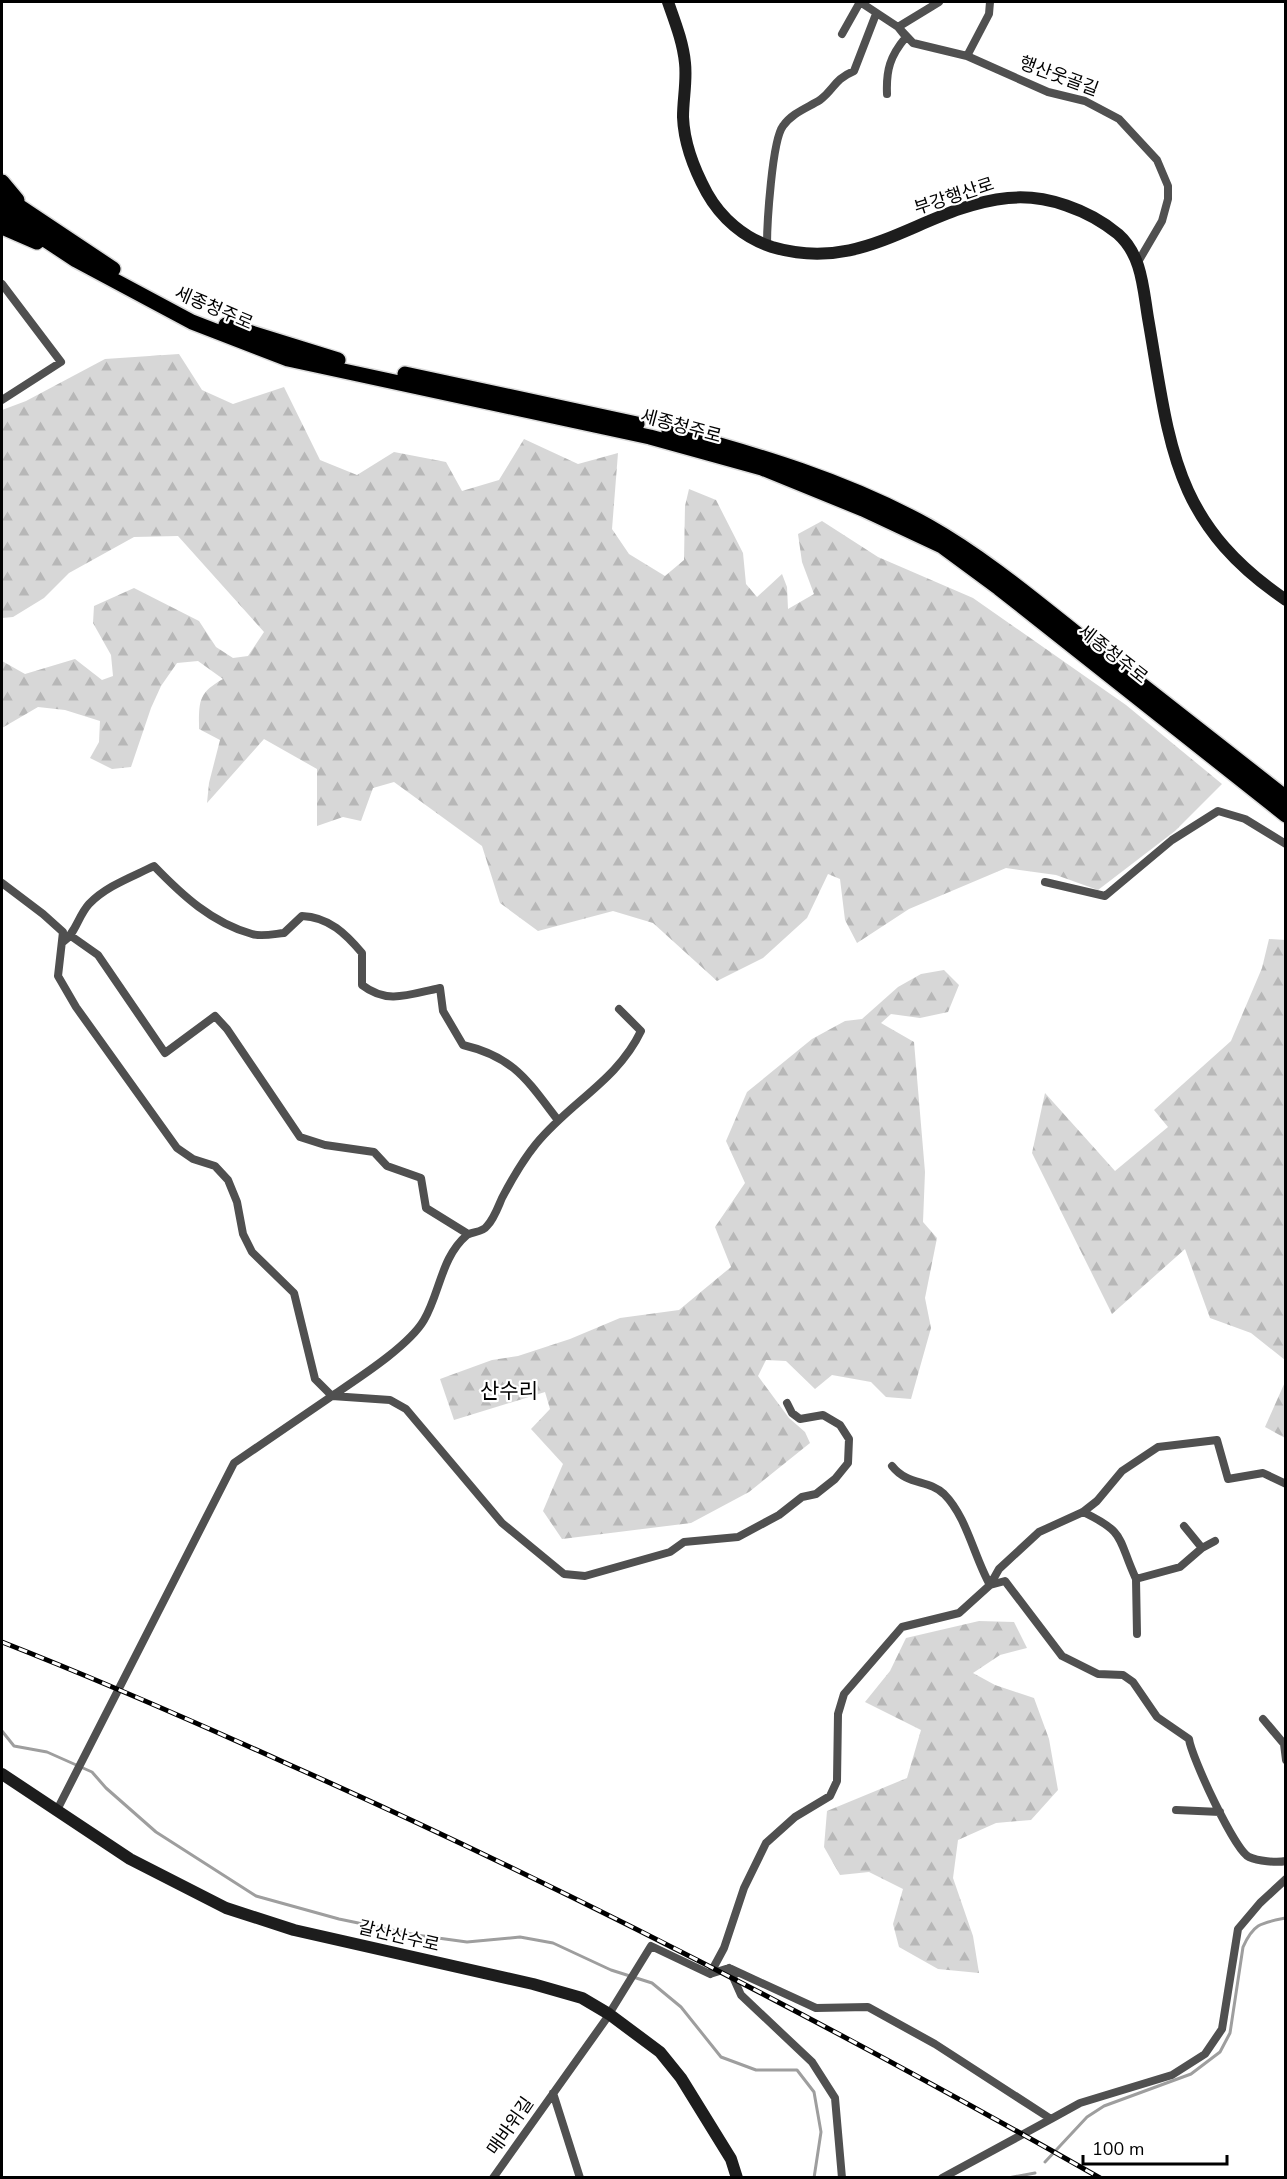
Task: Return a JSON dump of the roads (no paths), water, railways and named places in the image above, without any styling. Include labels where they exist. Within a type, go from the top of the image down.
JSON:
[{"type":"highway","points":[[2,182],[29,214]]},
{"type":"highway","name":"세종청주로","points":[[2,195],[104,265],[211,320],[330,358],[658,428],[777,460],[854,490],[928,526],[969,552],[1286,798]]},
{"type":"highway","name":"세종청주로","points":[[2,211],[60,249],[192,322],[288,359],[650,437],[762,468],[863,509],[951,553],[1286,815]]},
{"type":"highway","points":[[2,227],[60,249]]},
{"type":"street","name":"부강행산로","points":[[668,2],[683,48],[686,66],[685,132],[698,173],[708,195],[737,229],[767,245],[809,254],[852,252],[988,201],[1026,197],[1044,198],[1090,217],[1119,235],[1138,262],[1169,439],[1183,482],[1208,525],[1233,560],[1256,580],[1286,600]]},
{"type":"street","name":"행산웃골길","points":[[842,34],[860,2],[898,27],[913,43],[967,56],[1048,93],[1074,96],[1119,119],[1157,160],[1168,186],[1168,199],[1162,221],[1138,262]]},
{"type":"street","points":[[898,27],[939,2]]},
{"type":"street","points":[[967,56],[989,14],[990,2]]},
{"type":"street","points":[[767,245],[776,146],[782,127],[804,107],[828,93],[840,77],[854,70],[876,14]]},
{"type":"street","points":[[887,94],[886,71],[897,47],[906,37]]},
{"type":"street","points":[[2,284],[61,362],[2,400]]},
{"type":"street","points":[[1045,882],[1105,896],[1172,840],[1218,811],[1245,819],[1286,844]]},
{"type":"street","points":[[63,942],[71,936],[78,917],[90,903],[106,890],[154,866],[184,896],[217,920],[254,935],[284,933],[302,916],[312,916],[342,930],[362,953],[362,985],[373,993],[385,998],[440,988],[443,1011],[463,1045],[496,1055],[519,1070],[557,1119]]},
{"type":"street","points":[[2,883],[63,932],[58,976],[76,1007],[177,1148],[193,1159],[215,1166],[228,1180],[237,1202],[243,1234],[252,1252],[294,1293],[315,1379],[332,1396],[390,1400],[406,1409],[502,1523],[564,1574],[585,1576],[670,1552],[684,1542],[738,1537],[779,1515],[802,1497],[816,1494],[835,1479],[848,1463],[849,1439],[840,1425],[823,1415],[800,1419],[792,1413],[787,1403]]},
{"type":"street","points":[[71,936],[98,955],[165,1053],[215,1016],[227,1029],[300,1137],[325,1145],[374,1152],[387,1166],[421,1178],[426,1208],[468,1234]]},
{"type":"street","points":[[57,1810],[234,1463],[377,1366],[423,1321],[442,1271],[468,1234],[482,1231],[488,1226],[508,1186],[534,1146],[557,1119],[608,1079],[632,1049],[641,1031],[619,1009]]},
{"type":"street","points":[[710,1974],[724,1948],[744,1888],[766,1843],[795,1817],[830,1796],[834,1789],[837,1781],[838,1714],[844,1694],[902,1628],[959,1613],[990,1585],[999,1569],[1039,1532],[1083,1512],[1097,1500],[1122,1471],[1158,1447],[1217,1440],[1228,1479],[1263,1473],[1286,1484]]},
{"type":"street","points":[[892,1466],[900,1477],[938,1489],[946,1496],[962,1521],[979,1565],[990,1585]]},
{"type":"street","points":[[1083,1512],[1109,1525],[1122,1541],[1136,1579],[1137,1634]]},
{"type":"street","points":[[1184,1526],[1202,1548]]},
{"type":"street","points":[[1136,1579],[1180,1568],[1202,1548],[1215,1541]]},
{"type":"street","points":[[990,1585],[1005,1581],[1062,1656],[1098,1674],[1123,1675],[1133,1682],[1157,1717],[1189,1739],[1190,1751],[1241,1849],[1248,1857],[1279,1863],[1286,1861]]},
{"type":"street","points":[[1263,1719],[1284,1744],[1286,1760]]},
{"type":"street","name":"갈산산수로","points":[[2,1774],[130,1858],[226,1908],[294,1930],[582,1998],[609,2014],[660,2052],[681,2078],[731,2159],[737,2178]]},
{"type":"street","points":[[1176,1810],[1220,1812]]},
{"type":"street","points":[[942,2178],[1080,2103],[1172,2075],[1205,2054],[1222,2029],[1238,1929],[1260,1903],[1286,1879]]},
{"type":"street","name":"매바위길","points":[[493,2178],[609,2014],[651,1946],[710,1974]]},
{"type":"street","points":[[710,1974],[729,1968],[816,2008],[868,2007],[935,2044],[1052,2119]]},
{"type":"street","points":[[729,1968],[741,1995],[812,2062],[835,2098],[842,2178]]},
{"type":"street","name":"매바위길","points":[[553,2093],[580,2178]]},
{"type":"waterway","points":[[2,1731],[14,1746],[47,1752],[92,1772],[106,1788],[156,1832],[256,1896],[339,1919],[416,1935],[467,1942],[520,1937],[553,1943],[611,1970],[652,1983],[681,2007],[721,2057],[756,2070],[797,2070],[814,2092],[821,2132],[814,2178]]},
{"type":"waterway","points":[[1045,2162],[1087,2117],[1104,2106],[1191,2074],[1220,2052],[1230,2033],[1243,1947],[1259,1925],[1286,1918]]},
{"type":"waterway","points":[[1008,2178],[1035,2173]]},
{"type":"railway","points":[[2,1642],[219,1733],[496,1860],[801,2014],[1100,2178]]},
{"type":"district","name":"산수리","points":[[509,1391]]}]
